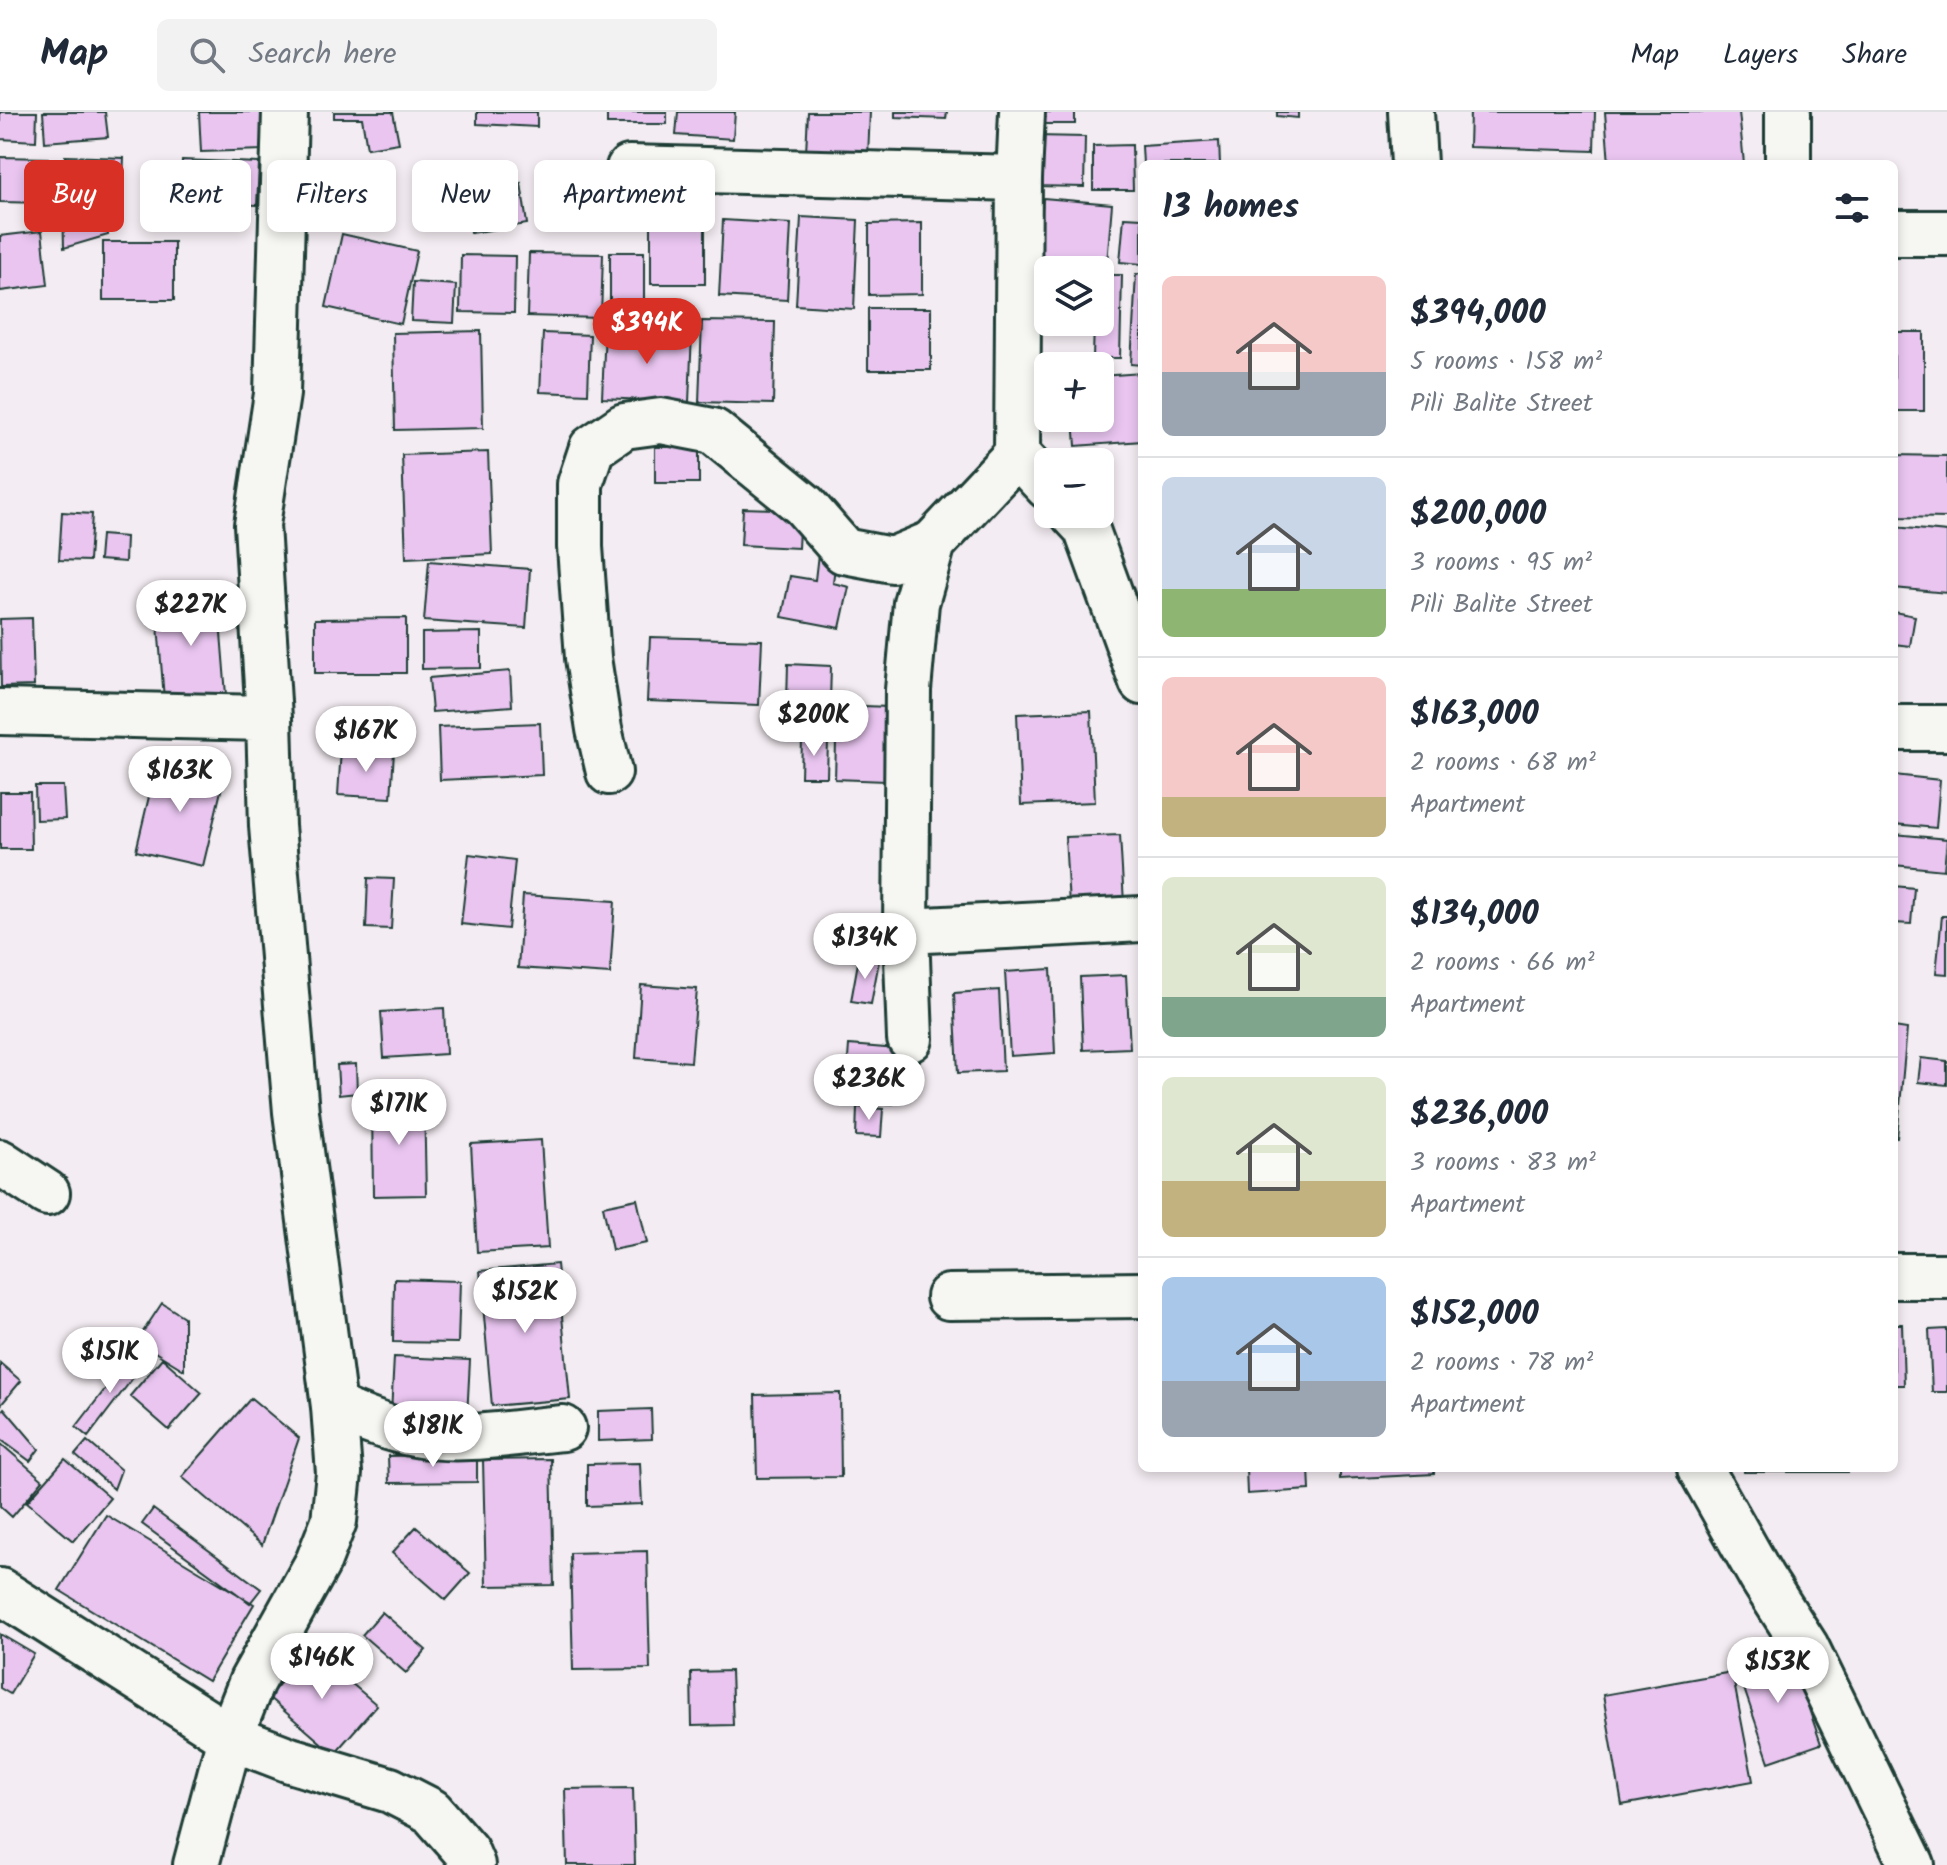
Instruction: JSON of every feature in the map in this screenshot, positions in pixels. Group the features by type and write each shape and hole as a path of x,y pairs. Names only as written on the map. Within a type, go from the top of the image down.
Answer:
{"street":[{"path":"196,1865 230,1737 252,1681 318,1562 334,1521 339,1473 334,1407 296,1112 272,826 257,525 277,394 285,112"},
{"path":"609,772 588,658 580,547 580,484 592,448 624,426 661,421 713,431 804,505 844,551 892,560 933,543 1017,454 1022,112"},
{"path":"1411,112 1414,160"},
{"path":"1788,112 1788,160"},
{"path":"715,170 1019,178"},
{"path":"1898,233 1947,233"},
{"path":"1017,454 1034,472"},
{"path":"1086,528 1138,671"},
{"path":"910,1039 906,931 908,690 916,603 933,543"},
{"path":"0,712 269,718"},
{"path":"1898,728 1947,728"},
{"path":"906,931 1138,919"},
{"path":"0,1162 47,1193"},
{"path":"1898,1276 1947,1276"},
{"path":"949,1297 1138,1295"},
{"path":"334,1407 379,1426 418,1435 465,1437 563,1428"},
{"path":"1702,1472 1762,1578 1806,1647 1912,1865"},
{"path":"0,1591 230,1737 290,1760 390,1790 431,1811 466,1851 472,1865"}],"building":[{"path":"0,112 37,112 36,141 0,139"},
{"path":"43,112 105,112 108,137 45,142"},
{"path":"199,112 264,112 264,150 201,152"},
{"path":"334,112 393,112 399,143 367,148 362,118 334,118"},
{"path":"477,112 537,112 537,127 477,124"},
{"path":"607,112 667,112 667,124 607,124"},
{"path":"678,112 735,112 733,139 676,135"},
{"path":"808,112 870,112 868,156 806,153"},
{"path":"895,112 947,112 946,119 895,117"},
{"path":"1034,112 1075,112 1075,124 1034,124"},
{"path":"1277,112 1298,112 1298,118 1277,116"},
{"path":"1470,112 1595,112 1594,151 1469,147"},
{"path":"1605,112 1739,112 1744,160 1609,160"},
{"path":"1035,136 1085,137 1084,187 1034,186"},
{"path":"1219,141 1220,160 1143,160 1142,146"},
{"path":"1132,145 1133,190 1093,190 1093,146"},
{"path":"65,156 124,158 124,160 65,160"},
{"path":"0,157 48,158 24,160 24,203 0,202"},
{"path":"251,163 259,163 257,205 251,205"},
{"path":"518,183 521,183 527,224 518,225"},
{"path":"1043,198 1112,204 1108,256 1038,256"},
{"path":"801,217 858,220 854,309 796,305"},
{"path":"1124,217 1138,218 1138,264 1120,262"},
{"path":"723,220 791,224 787,300 719,296"},
{"path":"922,223 922,294 869,295 869,224"},
{"path":"42,232 48,285 0,291 0,236"},
{"path":"64,232 108,232 108,235 64,248"},
{"path":"651,232 705,232 705,284 651,284"},
{"path":"342,234 417,251 401,324 326,307"},
{"path":"103,242 174,242 174,300 103,300"},
{"path":"610,252 644,252 644,316 610,316"},
{"path":"529,253 603,254 601,318 527,316"},
{"path":"461,255 515,256 514,313 460,312"},
{"path":"1136,274 1138,274 1138,365 1131,364"},
{"path":"1114,275 1122,275 1120,358 1114,358 1114,352 1093,352 1094,336 1114,336"},
{"path":"413,282 456,285 454,323 411,321"},
{"path":"868,308 931,308 931,370 868,370"},
{"path":"702,321 775,322 773,404 699,402"},
{"path":"605,329 692,333 689,402 602,398"},
{"path":"481,331 483,428 395,430 393,333"},
{"path":"1898,332 1924,332 1924,411 1898,411"},
{"path":"543,333 590,335 588,394 540,392"},
{"path":"1138,373 1138,441 1076,446 1075,432 1114,432 1114,375"},
{"path":"655,447 699,447 699,483 655,483"},
{"path":"488,452 492,554 406,558 402,455"},
{"path":"1898,455 1947,456 1947,518 1898,517"},
{"path":"743,508 800,510 798,548 741,545"},
{"path":"62,512 92,514 89,561 59,560"},
{"path":"1898,527 1947,532 1947,593 1898,588"},
{"path":"101,535 126,537 125,562 99,560"},
{"path":"818,554 836,557 833,583 849,587 840,628 782,617 790,576 815,580"},
{"path":"429,561 530,569 526,628 424,621"},
{"path":"218,596 226,695 164,699 156,600"},
{"path":"1898,613 1915,616 1910,646 1898,644"},
{"path":"32,618 34,686 1,687 0,619"},
{"path":"406,618 406,673 315,673 315,619"},
{"path":"481,632 481,668 422,669 422,633"},
{"path":"650,637 762,640 759,705 647,701"},
{"path":"788,664 831,666 830,703 787,701"},
{"path":"510,671 512,706 432,712 429,678"},
{"path":"837,705 889,707 886,781 835,779"},
{"path":"1091,711 1095,802 1021,805 1017,714"},
{"path":"540,723 542,775 440,780 438,727"},
{"path":"802,739 828,740 827,777 801,777"},
{"path":"341,749 394,752 391,798 338,795"},
{"path":"157,763 224,778 203,866 136,851"},
{"path":"1898,775 1940,780 1936,828 1898,824"},
{"path":"35,786 63,786 65,819 36,820"},
{"path":"0,792 30,792 31,849 0,849"},
{"path":"1898,834 1947,839 1944,870 1898,865"},
{"path":"1120,835 1124,903 1069,905 1065,837"},
{"path":"469,854 515,860 508,929 461,924"},
{"path":"368,878 394,879 391,929 366,928"},
{"path":"1898,886 1914,888 1911,924 1898,923"},
{"path":"523,895 615,901 610,974 518,968"},
{"path":"1942,916 1947,916 1947,974 1936,973"},
{"path":"859,957 879,961 871,1004 851,1001"},
{"path":"1051,969 1055,1053 1010,1056 1005,972"},
{"path":"1126,975 1130,1048 1083,1050 1080,977"},
{"path":"641,985 697,989 691,1062 636,1058"},
{"path":"999,990 1003,1071 958,1073 954,993"},
{"path":"444,1008 446,1054 384,1058 381,1012"},
{"path":"1898,1028 1907,1029 1898,1127"},
{"path":"849,1045 897,1049 893,1104 845,1100"},
{"path":"1921,1058 1947,1061 1947,1085 1918,1082"},
{"path":"356,1064 357,1093 339,1095 337,1065"},
{"path":"424,1097 426,1195 373,1196 372,1098"},
{"path":"857,1107 883,1109 881,1137 856,1136"},
{"path":"541,1140 548,1248 477,1252 471,1144"},
{"path":"637,1199 647,1243 612,1250 603,1206"},
{"path":"557,1264 570,1399 492,1406 480,1271"},
{"path":"394,1279 460,1281 458,1343 393,1342"},
{"path":"162,1303 184,1317 184,1370 137,1341"},
{"path":"1898,1324 1902,1324 1904,1385 1898,1385"},
{"path":"1947,1329 1947,1392 1932,1392 1929,1330"},
{"path":"133,1353 145,1362 88,1437 76,1427"},
{"path":"394,1357 470,1360 467,1417 391,1414"},
{"path":"162,1358 202,1393 169,1430 130,1396"},
{"path":"0,1363 21,1381 0,1406"},
{"path":"840,1393 841,1477 757,1478 755,1395"},
{"path":"251,1398 299,1438 262,1545 182,1477"},
{"path":"4,1408 39,1449 30,1461 0,1439 0,1413"},
{"path":"651,1409 652,1439 598,1441 598,1411"},
{"path":"87,1441 121,1470 114,1489 75,1455"},
{"path":"0,1443 43,1480 12,1517 0,1506"},
{"path":"477,1454 477,1482 389,1483 388,1456"},
{"path":"65,1459 110,1498 73,1541 27,1502"},
{"path":"551,1459 554,1585 486,1586 483,1460"},
{"path":"640,1463 642,1504 587,1506 587,1464"},
{"path":"1246,1472 1309,1472 1310,1490 1247,1494"},
{"path":"1340,1472 1434,1472 1434,1474 1340,1479"},
{"path":"153,1509 261,1589 250,1603 142,1524"},
{"path":"106,1515 254,1604 208,1681 59,1590"},
{"path":"416,1527 470,1573 446,1600 392,1553"},
{"path":"647,1551 650,1669 573,1670 570,1553"},
{"path":"382,1612 426,1650 406,1673 362,1635"},
{"path":"0,1634 34,1654 10,1694 0,1688"},
{"path":"310,1648 377,1705 334,1754 268,1697"},
{"path":"1788,1648 1821,1744 1769,1762 1736,1665"},
{"path":"731,1671 733,1725 692,1726 691,1672"},
{"path":"1732,1672 1753,1781 1622,1805 1603,1695"},
{"path":"633,1788 635,1865 567,1865 565,1789"}]}
